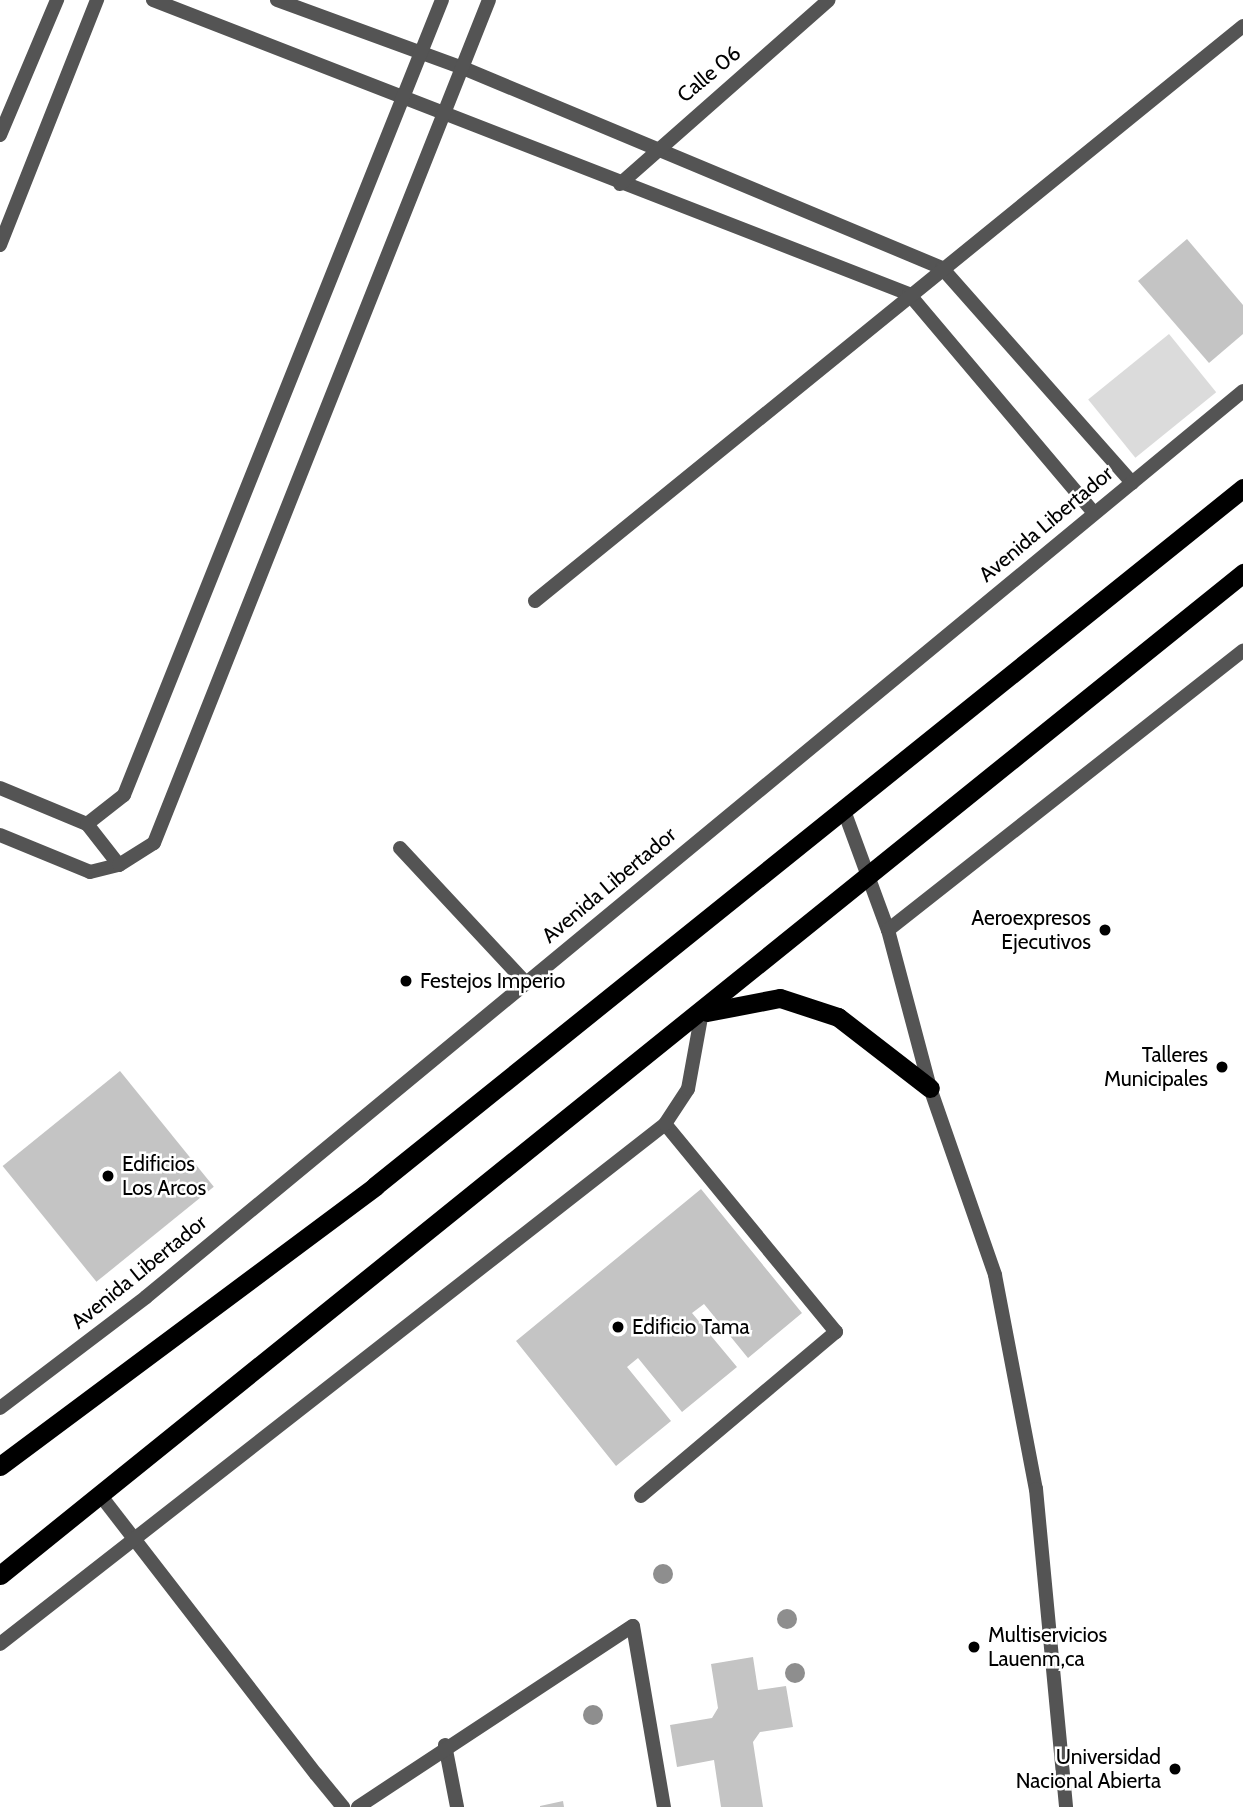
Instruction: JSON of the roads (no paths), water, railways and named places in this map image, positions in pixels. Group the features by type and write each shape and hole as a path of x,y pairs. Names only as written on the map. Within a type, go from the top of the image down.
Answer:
{"highway":[{"path":"0,1465 375,1186 1243,488"},
{"path":"0,1575 869,879 1243,573"},
{"path":"702,1012 780,998 838,1017 930,1088"}],"street":[{"path":"0,135 57,0"},
{"path":"0,245 97,0"},
{"path":"153,0 192,7 402,100 909,294 1094,513"},
{"path":"276,0 463,68 652,150 942,268 1132,483"},
{"path":"87,824 124,795 442,0"},
{"path":"0,835 90,872 119,865 154,843 489,0"},
{"name":"Calle 06","path":"621,184 652,150 829,0"},
{"path":"535,601 909,294 1243,26"},
{"name":"Avenida Libertador","path":"0,1408 146,1297 1243,391"},
{"path":"888,930 1243,651"},
{"path":"0,788 87,824 119,865"},
{"path":"843,808 888,930 930,1088 995,1275 1036,1489 1066,1807"},
{"path":"400,848 526,984"},
{"path":"0,1644 132,1535 665,1124 688,1089 702,1012"},
{"path":"641,1496 836,1332 665,1124"},
{"path":"101,1496 343,1807"},
{"path":"358,1807 445,1745 633,1626 664,1807"},
{"path":"445,1745 457,1807"}],"place":[{"name":"Aeroexpresos Ejecutivos","path":"1105,930"},
{"name":"Festejos Imperio","path":"406,981"},
{"name":"Talleres Municipales","path":"1222,1067"},
{"name":"Edificios Los Arcos","path":"108,1176"},
{"name":"Edificio Tama","path":"618,1327"},
{"name":"Multiservicios Lauenm,ca","path":"974,1647"},
{"name":"Universidad Nacional Abierta","path":"1175,1769"}]}
